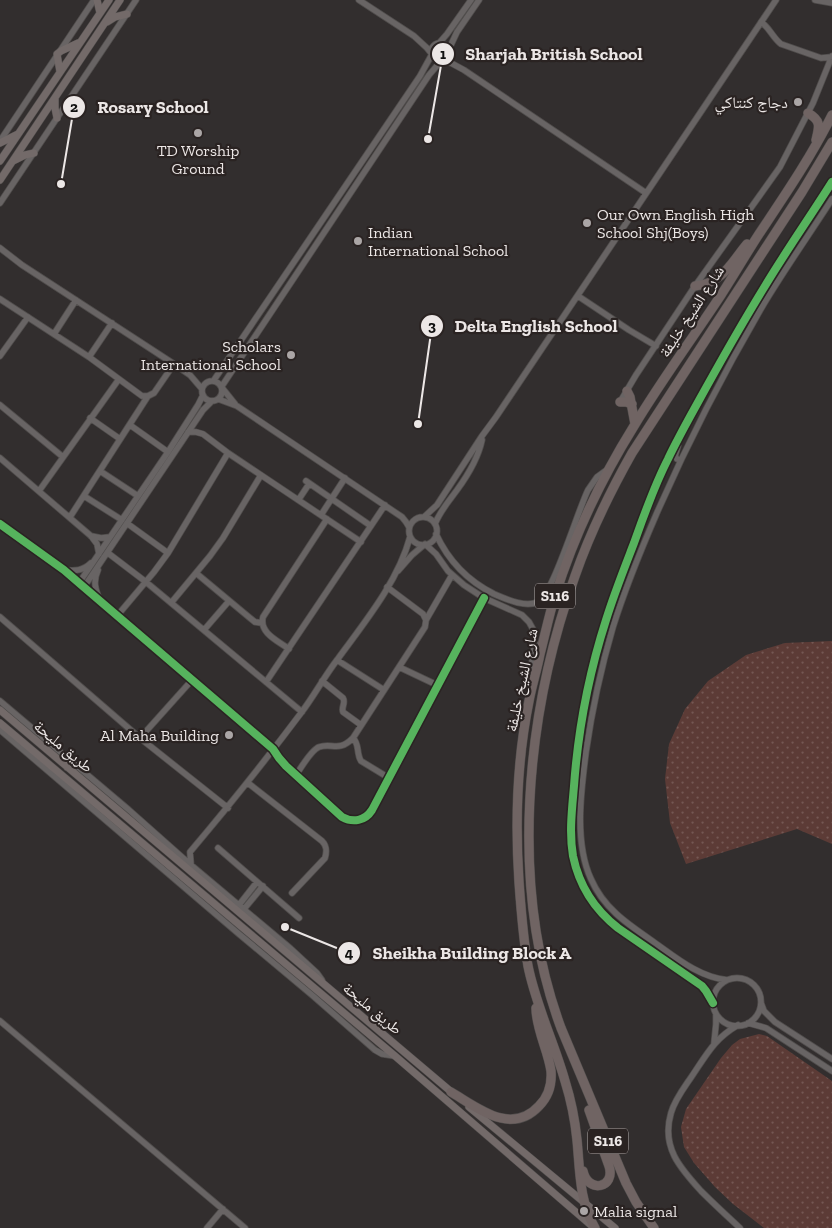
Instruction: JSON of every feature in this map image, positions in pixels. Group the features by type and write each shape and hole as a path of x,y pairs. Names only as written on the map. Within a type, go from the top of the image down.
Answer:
{"highway":[{"path":"808,113 815,117 818,122 813,151"},
{"name":"شارع الشيخ خليفة","path":"594,1228 584,1202 579,1174 578,1142 566,1083 537,1000 526,954 520,903 517,849 520,770 528,703 554,599 588,510 635,424 799,176 832,115"},
{"name":"شارع الشيخ خليفة","path":"654,1228 626,1183 553,1005 543,966 534,911 530,849 530,797 533,757 544,689 557,633 575,576 608,498 632,453 832,142"},
{"path":"820,162 832,151"},
{"path":"695,286 709,283 720,277 747,243 757,237"},
{"path":"627,391 632,404 635,424"},
{"path":"620,402 632,404"},
{"path":"451,1092 492,1116 508,1120 523,1117 537,1109 549,1089 551,1074 536,1015 537,1000"},
{"path":"570,1049 570,1059 611,1170 609,1178 603,1184 590,1184 584,1177 578,1142"}],"main road":[{"path":"96,0 100,13"},
{"path":"0,161 109,0"},
{"path":"0,180 120,0"},
{"path":"105,23 127,14"},
{"path":"60,72 57,54 81,42"},
{"path":"56,97 57,118"},
{"path":"0,142 19,134"},
{"path":"13,161 34,153"},
{"name":"طريق مليحة","path":"0,710 451,1092 615,1228"},
{"name":"طريق مليحة","path":"0,723 395,1056 594,1228"},
{"path":"64,755 68,768"},
{"path":"118,810 129,810"},
{"path":"184,879 185,888"}],"street":[{"path":"0,142 57,54 96,0"},
{"path":"0,203 136,0"},
{"path":"359,0 414,36 427,42 445,44 454,60 464,70"},
{"path":"101,602 95,581 103,563 110,537 125,522 138,496 195,410 205,383 212,380 420,76 431,55 432,47 447,34 471,0"},
{"path":"82,585 206,406 223,393 222,387 429,75 448,57 457,32 479,0"},
{"path":"409,527 412,521 437,505 776,0"},
{"path":"815,0 832,3"},
{"path":"761,22 784,45 821,58 832,56"},
{"path":"414,36 427,48 435,60 450,63 464,70 646,193"},
{"path":"620,402 695,286 774,177 808,113 832,56"},
{"path":"714,1044 716,1014 713,1002 702,986 607,920 590,897 580,878 572,842 572,805 576,761 587,695 608,612 661,472 714,373 765,286 832,182"},
{"path":"727,980 717,979 701,973 636,930 612,912 591,880 583,855 581,841 583,784 590,729 609,641 633,570 680,460 763,306 832,199"},
{"path":"0,248 190,375 208,400 236,406 385,505 402,517 409,527 410,537 406,550 393,577 368,618 302,712 248,783 190,852 178,853"},
{"path":"763,306 769,289 768,286 765,286"},
{"path":"578,296 656,346"},
{"path":"0,299 89,357 142,396 154,393 174,364"},
{"path":"54,334 76,300"},
{"path":"0,356 28,316"},
{"path":"89,357 112,323"},
{"path":"190,375 220,383 236,406"},
{"path":"39,491 119,378"},
{"path":"70,517 148,396"},
{"path":"0,405 63,457"},
{"path":"90,418 120,440"},
{"path":"197,419 203,434"},
{"path":"130,425 168,452"},
{"path":"680,460 675,454 682,438 684,427"},
{"path":"188,432 203,434 228,453 361,542"},
{"path":"482,436 478,454 471,468 435,524 436,534 448,556 460,569 489,591 506,599 526,604 536,603 544,597 588,490 597,477 610,468"},
{"path":"117,616 168,553 228,453"},
{"path":"0,458 91,536 104,555 146,582 302,712"},
{"path":"100,471 138,496"},
{"path":"171,602 210,556 229,529 261,475"},
{"path":"289,649 266,632 262,623 264,614 324,517 345,478"},
{"path":"298,499 308,483 371,526"},
{"path":"84,496 125,522 168,553"},
{"path":"266,682 385,505"},
{"path":"402,517 421,517 430,519 435,524"},
{"path":"0,524 82,585 274,749 283,762 296,775 342,816 354,821 363,819 370,814 484,598"},
{"path":"393,577 412,555 424,544 433,540 436,534"},
{"path":"91,536 110,537"},
{"path":"410,537 418,544 424,544 436,554 452,575 471,590 522,615 532,627 535,641 528,703"},
{"path":"64,570 72,571 84,568 104,555"},
{"path":"196,573 252,620 262,623"},
{"path":"296,775 316,748 322,746 342,746 353,738 425,626 426,620 452,575"},
{"path":"387,587 420,612 426,620"},
{"path":"204,630 229,601"},
{"path":"0,617 140,738 228,808"},
{"path":"337,660 384,690"},
{"path":"399,667 438,685"},
{"path":"140,738 192,680"},
{"path":"322,681 342,696 344,702 343,712 361,726"},
{"path":"0,701 290,948 316,973 326,986"},
{"path":"0,730 375,1050 382,1054 395,1056"},
{"path":"353,738 357,744 358,757 361,761 389,778"},
{"path":"248,783 322,841 326,847 325,858 292,893"},
{"path":"218,848 299,918"},
{"path":"190,852 191,865"},
{"path":"241,907 260,884"},
{"path":"713,1002 716,989 727,980 734,978 747,980 753,984 760,996 757,1014 748,1022 721,1037 714,1044 675,1102 669,1121 669,1141 681,1168 705,1195 740,1228"},
{"path":"760,1002 775,1022 832,1059"},
{"path":"716,1014 729,1024 738,1026"},
{"path":"0,1021 245,1228"},
{"path":"748,1022 766,1028 832,1071"},
{"path":"207,1228 223,1209"}],"shaded area":[{"path":"832,641 832,844 797,829 686,864 670,823 665,779 669,744 685,709 708,681 746,655 785,643"},
{"path":"759,1034 767,1036 832,1081 832,1228 764,1228 715,1187 694,1163 684,1147 681,1127 686,1109 732,1045 740,1039"}],"cycle path":[{"path":"713,1003 702,986 610,921 595,905 584,887 573,856 571,839 578,744 589,681 609,610 658,480 682,431 739,330 773,273 832,182"},
{"path":"0,524 64,570 273,749 286,766 342,817 350,820 362,819 372,810 484,598"}],"place":[{"name":"دجاج كنتاكي","path":"798,102"},
{"name":"TD Worship Ground","path":"198,133"},
{"name":"Sharjah British School","path":"428,139"},
{"name":"Rosary School","path":"61,184"},
{"name":"Our Own English High School Shj(Boys)","path":"587,223"},
{"name":"Indian International School","path":"358,241"},
{"name":"Scholars International School","path":"291,355"},
{"name":"Delta English School","path":"418,424"},
{"name":"Al Maha Building","path":"229,735"},
{"name":"Sheikha Building Block A","path":"285,927"},
{"name":"Malia signal","path":"584,1211"}]}
